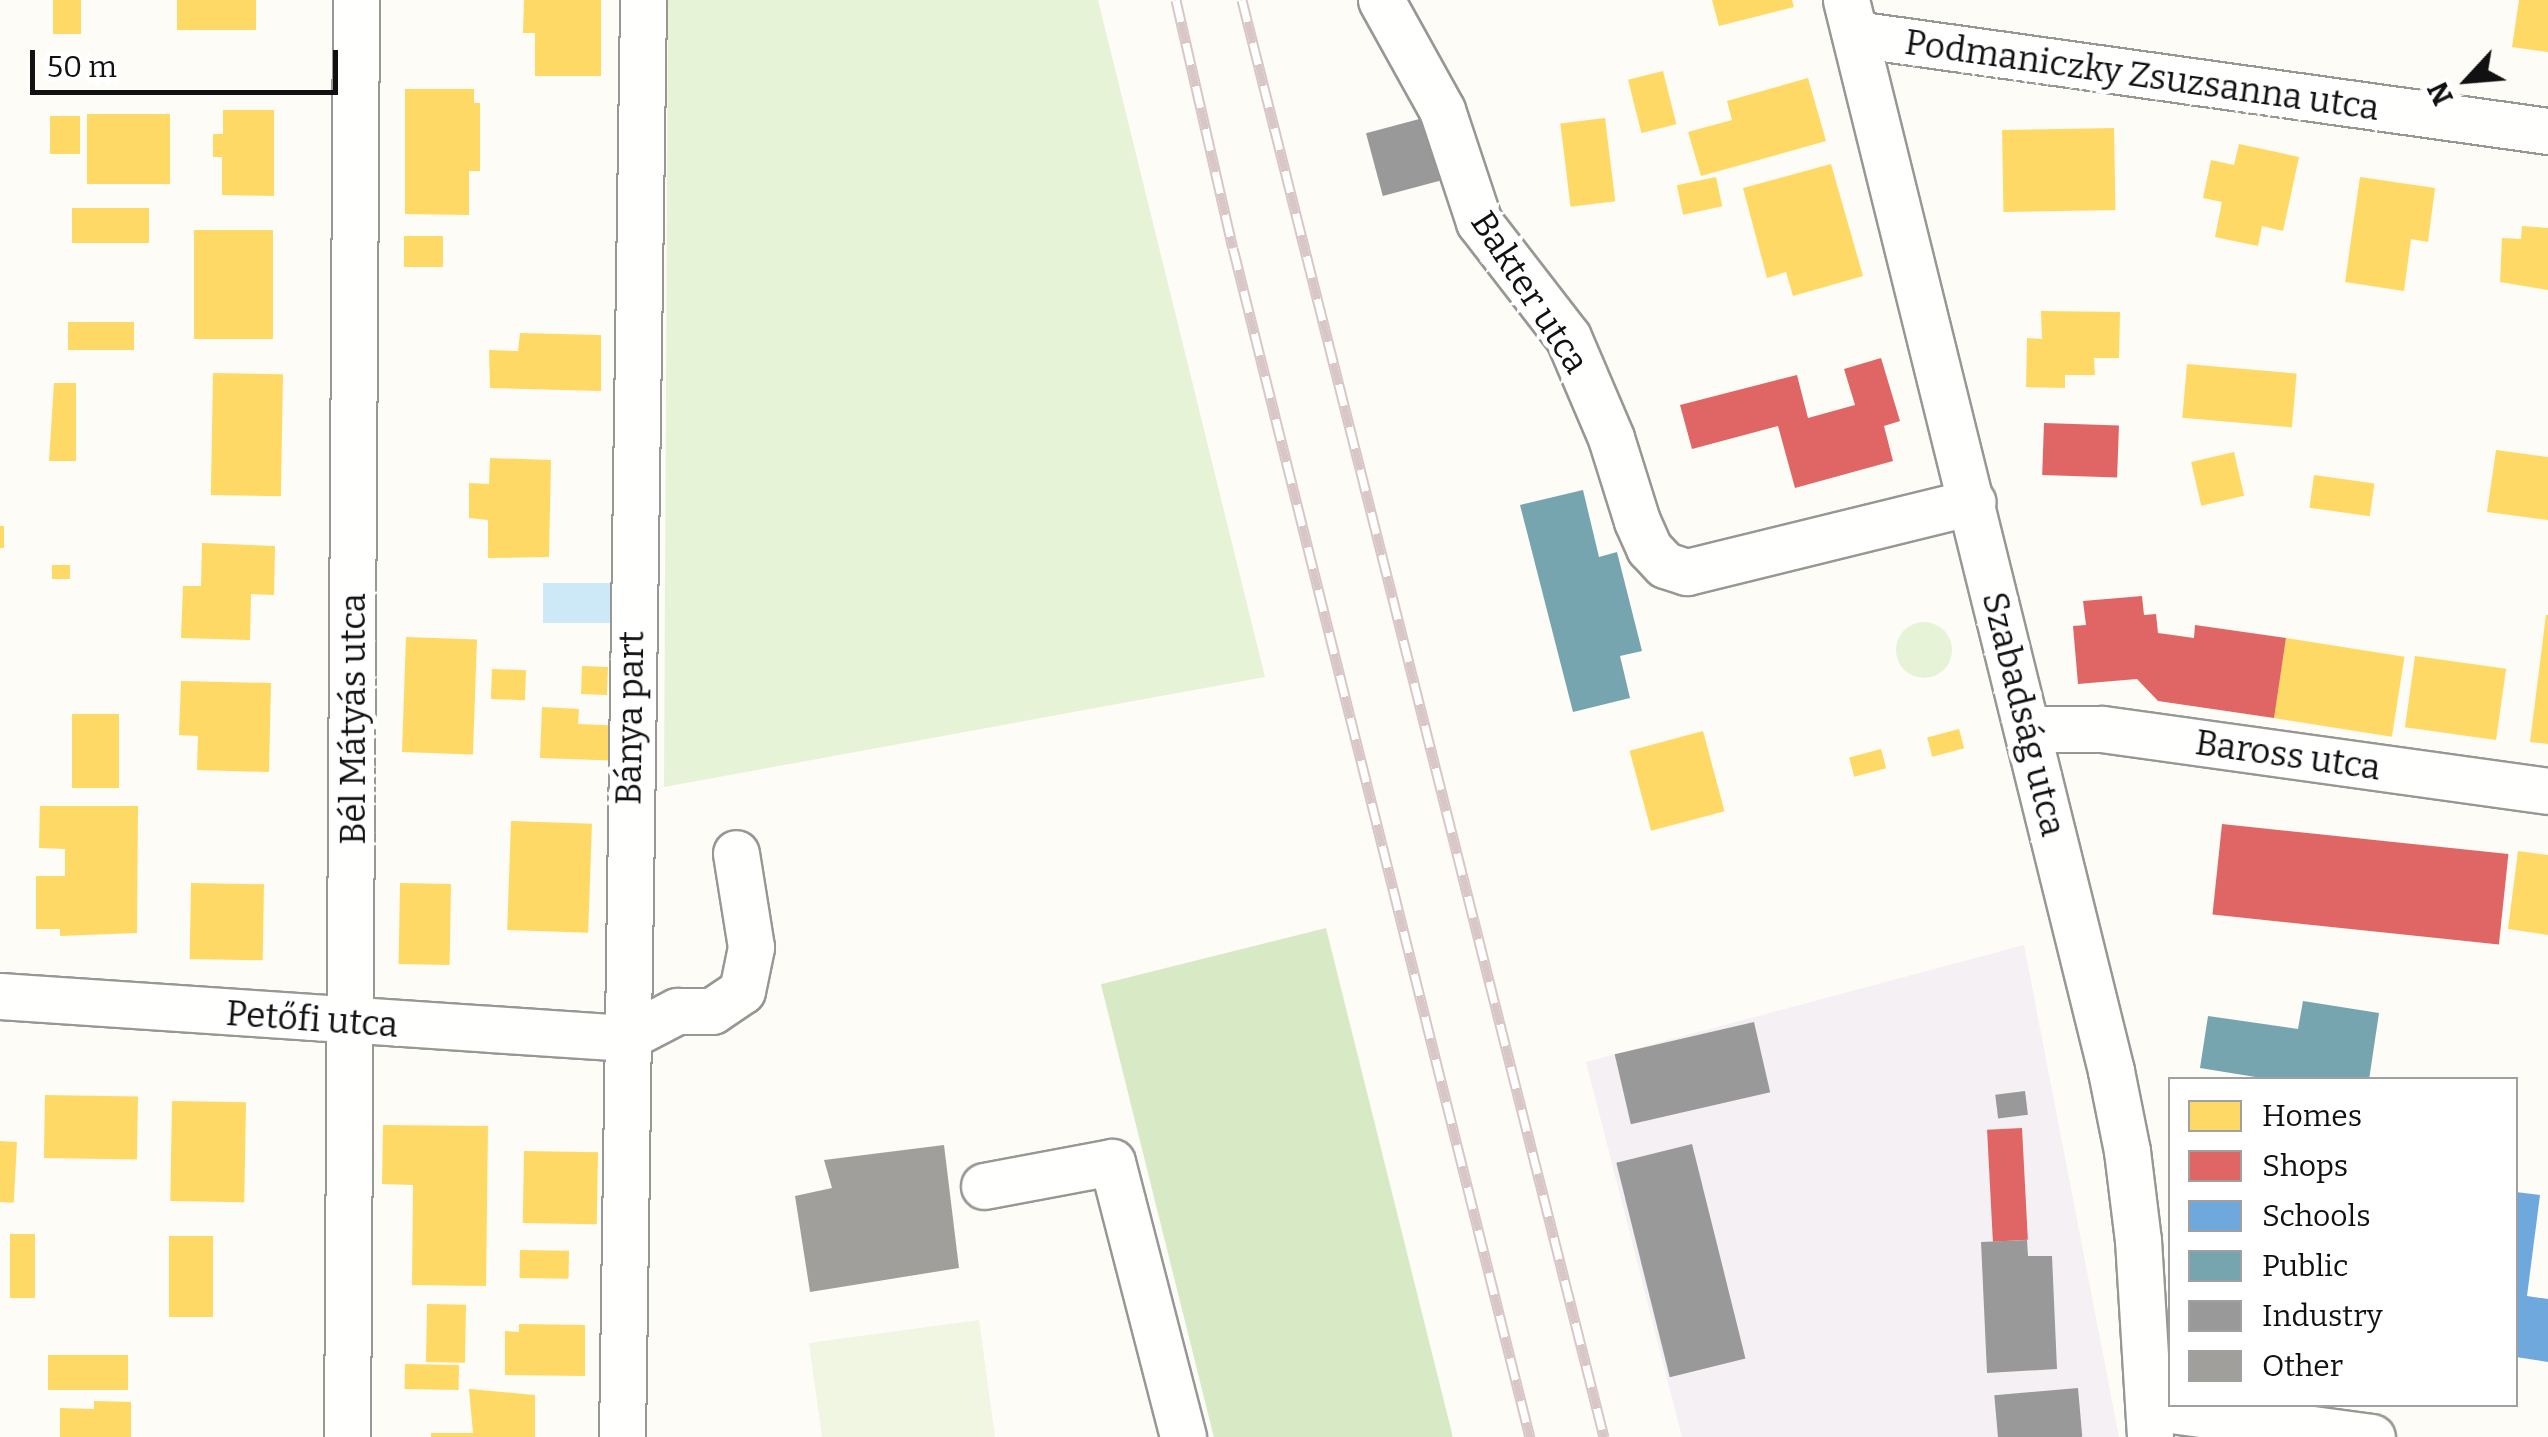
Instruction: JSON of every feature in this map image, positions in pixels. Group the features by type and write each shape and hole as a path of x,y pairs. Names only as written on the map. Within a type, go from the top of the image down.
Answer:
{"street":[{"name":"Bél Mátyás utca","path":"347,1437 356,0"},
{"name":"Bánya part","path":"622,1437 624,1038 643,0"},
{"name":"Bakter utca","path":"1382,0 1442,110 1479,222 1568,337 1611,438 1649,548 1666,565 1687,572 1973,502"},
{"name":"Podmaniczky Zsuzsanna utca","path":"1850,17 2548,131"},
{"name":"Szabadság utca","path":"1850,17 1973,502 2128,1151 2149,1422"},
{"name":"Baross utca","path":"2028,728 2102,729 2548,791"},
{"path":"624,1038 676,1010 712,1011 742,990 751,948 736,854"},
{"name":"Petőfi utca","path":"0,996 624,1038"},
{"path":"984,1186 1112,1162 1183,1437"},
{"path":"2149,1422 2372,1437"}],"shaded area":[{"path":"2024,945 2119,1437 1682,1437 1586,1062"}],"green space":[{"path":"668,0 1098,0 1265,677 664,787"},
{"path":"1924,622 1944,630 1952,650 1944,670 1924,678 1904,670 1896,650 1904,630"},
{"path":"1326,928 1453,1436 1214,1437 1101,984"},
{"path":"979,1320 995,1437 822,1437 809,1343"}],"water":[{"path":"543,583 614,583 614,623 543,623"}],"building: Homes":[{"path":"53,0 81,0 81,34 53,34"},
{"path":"177,0 256,0 256,30 177,30"},
{"path":"524,0 601,0 601,76 535,76 535,33 523,33"},
{"path":"1712,0 1792,0 1794,7 1719,26"},
{"path":"2519,0 2548,0 2548,52 2512,47"},
{"path":"1663,71 1676,124 1641,133 1628,80"},
{"path":"1808,78 1826,141 1701,176 1688,132 1732,120 1727,101"},
{"path":"405,89 474,89 474,103 480,103 480,171 469,171 469,215 405,214"},
{"path":"223,110 274,110 274,196 222,195 222,157 213,157 213,134 223,134"},
{"path":"87,114 170,114 170,184 87,184"},
{"path":"50,116 80,116 80,154 50,154"},
{"path":"1605,118 1615,201 1571,207 1560,123"},
{"path":"2114,128 2115,210 2003,212 2002,130"},
{"path":"2239,144 2299,157 2283,231 2262,226 2258,246 2215,237 2222,202 2203,198 2211,160 2234,165"},
{"path":"1831,164 1863,276 1793,296 1786,272 1767,278 1743,188"},
{"path":"1716,177 1722,206 1683,215 1677,185"},
{"path":"2360,177 2435,188 2428,242 2411,239 2404,291 2345,282"},
{"path":"72,208 149,208 149,243 72,243"},
{"path":"2522,226 2548,228 2548,290 2500,282 2502,238 2521,239"},
{"path":"194,230 273,230 273,339 194,339"},
{"path":"404,236 443,236 443,267 404,267"},
{"path":"2041,311 2120,312 2119,358 2094,358 2095,375 2065,375 2065,388 2026,387 2027,338 2042,339"},
{"path":"68,322 134,322 134,350 68,350"},
{"path":"520,333 601,335 601,391 490,388 489,350 518,351"},
{"path":"2187,364 2297,374 2292,427 2182,418"},
{"path":"213,373 283,374 281,496 211,495"},
{"path":"54,383 76,383 76,461 49,461"},
{"path":"2496,450 2548,457 2548,520 2487,512"},
{"path":"2234,452 2244,496 2201,506 2191,462"},
{"path":"490,458 551,460 549,557 488,558 488,520 469,518 469,483 489,484"},
{"path":"2314,475 2374,483 2370,516 2309,508"},
{"path":"0,526 4,526 4,548 0,548"},
{"path":"202,543 275,546 274,595 251,594 250,640 181,638 183,586 201,586"},
{"path":"52,565 70,565 70,579 52,579"},
{"path":"2548,615 2548,744 2530,742"},
{"path":"406,637 477,639 473,754 402,752"},
{"path":"2286,638 2405,657 2392,737 2273,718"},
{"path":"2415,656 2506,669 2496,740 2405,727"},
{"path":"582,666 608,667 607,695 581,694"},
{"path":"492,669 526,670 525,700 491,699"},
{"path":"181,681 271,683 269,772 197,770 198,736 179,735"},
{"path":"542,707 579,709 578,724 626,726 625,761 540,758"},
{"path":"72,714 119,714 119,788 72,788"},
{"path":"1959,729 1964,748 1932,757 1927,738"},
{"path":"1703,731 1724,811 1651,831 1630,751"},
{"path":"1881,749 1886,768 1854,777 1849,758"},
{"path":"40,806 138,806 137,933 60,936 60,929 36,929 36,876 65,876 65,849 39,848"},
{"path":"511,821 592,824 588,933 507,930"},
{"path":"2518,851 2548,855 2548,935 2508,929"},
{"path":"191,883 264,884 263,960 190,959"},
{"path":"400,883 451,884 450,965 399,964"},
{"path":"45,1095 138,1097 137,1160 44,1158"},
{"path":"172,1101 246,1102 244,1202 170,1201"},
{"path":"383,1125 488,1126 486,1286 412,1285 413,1185 382,1184"},
{"path":"0,1141 17,1142 14,1203 0,1202"},
{"path":"524,1151 598,1152 597,1224 523,1223"},
{"path":"10,1234 35,1234 35,1298 10,1298"},
{"path":"169,1236 213,1236 213,1317 169,1317"},
{"path":"520,1250 569,1251 569,1279 520,1278"},
{"path":"427,1304 466,1305 465,1363 426,1362"},
{"path":"519,1324 585,1325 585,1376 505,1375 505,1331 519,1332"},
{"path":"48,1355 128,1355 128,1390 48,1390"},
{"path":"405,1364 459,1365 459,1390 405,1389"},
{"path":"469,1389 535,1395 535,1437 431,1437 431,1433 473,1433"},
{"path":"94,1401 131,1402 131,1437 60,1437 60,1408 94,1409"}],"building: Shops":[{"path":"1881,358 1900,421 1884,426 1893,461 1795,488 1778,426 1692,449 1680,405 1797,375 1808,418 1855,405 1844,369"},
{"path":"2044,423 2119,426 2117,478 2042,475"},
{"path":"2142,596 2144,615 2156,614 2158,633 2194,638 2195,625 2286,638 2274,718 2158,701 2137,679 2078,684 2073,626 2086,625 2083,601"},
{"path":"2222,824 2508,854 2499,945 2212,915"},
{"path":"2022,1128 2028,1240 1993,1242 1987,1130"}],"building: Schools":[{"path":"2518,1192 2540,1195 2527,1296 2548,1299 2548,1362 2518,1357"}],"building: Public":[{"path":"1583,490 1599,557 1617,552 1642,651 1620,656 1630,698 1573,712 1520,505"},
{"path":"2303,1001 2379,1013 2369,1077 2256,1077 2200,1068 2208,1016 2298,1029"}],"building: Industry":[{"path":"1423,118 1440,181 1383,196 1366,133"},
{"path":"1754,1022 1770,1092 1631,1124 1615,1054"},
{"path":"2025,1091 2028,1115 1998,1118 1995,1095"},
{"path":"1692,1144 1745,1358 1670,1377 1616,1163"},
{"path":"2027,1240 2028,1256 2052,1256 2057,1369 1987,1373 1981,1242"},
{"path":"2078,1388 2082,1437 1998,1437 1994,1395"}],"building: Other":[{"path":"944,1145 959,1268 810,1292 795,1196 832,1188 824,1160"}],"railway":[{"path":"1176,0 1233,248 1530,1437"},
{"path":"1242,0 1604,1437"}]}
